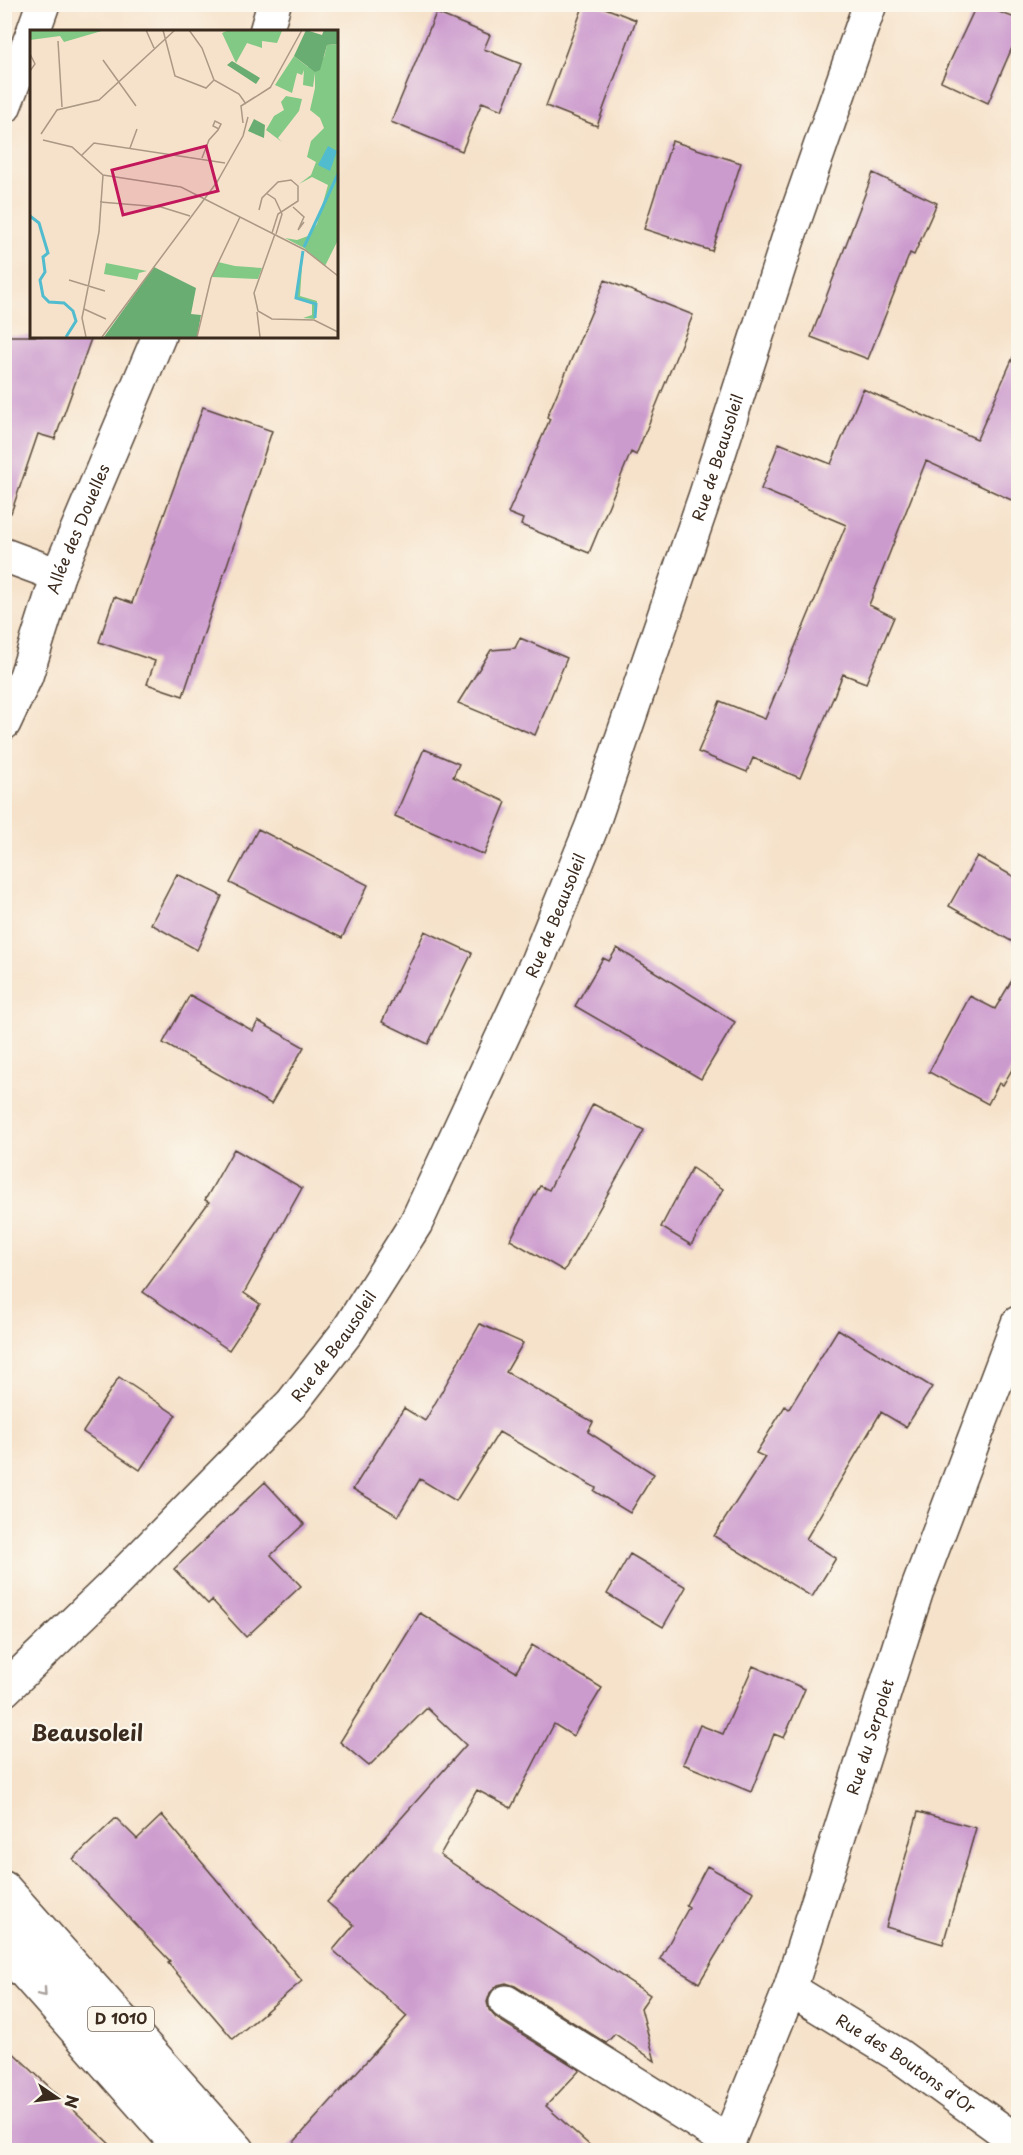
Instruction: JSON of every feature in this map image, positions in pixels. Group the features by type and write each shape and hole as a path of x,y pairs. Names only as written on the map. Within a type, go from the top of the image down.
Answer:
{"street":[{"path":"33,30 43,4"},
{"path":"267,30 274,4"},
{"name":"Rue de Beausoleil","path":"4,1690 111,1587 292,1403 352,1323 416,1223 537,962 592,826 705,497 790,233 870,4"},
{"path":"4,107 30,38"},
{"name":"Allée des Douelles","path":"4,723 26,676 58,575 158,338"},
{"path":"4,555 58,575"},
{"name":"Rue du Serpolet","path":"727,2146 790,1989 916,1593 1018,1323"},
{"name":"D 1010","path":"4,1888 238,2151"},
{"path":"4,1917 198,2137 226,2151"},
{"name":"D 1010","path":"4,1949 182,2151"},
{"name":"Rue des Boutons d'Or","path":"790,1989 898,2055 1018,2142"},
{"path":"506,2002 727,2146"}],"building":[{"path":"584,4 595,4 636,20 597,126 546,106"},
{"path":"977,4 1018,19 1018,34 988,103 941,81"},
{"path":"436,13 490,35 484,49 521,64 502,110 482,102 462,151 391,122"},
{"path":"672,141 741,163 712,251 644,229"},
{"path":"873,173 937,203 914,255 910,253 868,359 811,337"},
{"path":"605,280 693,315 636,455 631,452 589,553 521,525 523,519 508,513 550,419 547,417"},
{"path":"4,336 91,338 55,439 38,434 11,513 4,512"},
{"path":"1018,346 1018,503 926,461 869,605 894,617 866,683 843,674 800,778 753,758 747,772 698,752 720,701 765,719 846,525 761,489 779,443 831,464 863,389 977,439"},
{"path":"203,407 272,431 183,696 147,684 155,661 99,642 114,597 132,603"},
{"path":"520,638 567,658 535,735 458,703 491,650 515,648"},
{"path":"424,749 459,764 453,777 506,802 484,855 395,816"},
{"path":"258,829 368,885 342,938 230,883"},
{"path":"977,856 1018,879 1018,945 949,906"},
{"path":"177,874 222,896 197,950 151,924"},
{"path":"425,931 472,953 428,1044 382,1022"},
{"path":"617,948 735,1022 701,1079 575,1006 603,958 609,961"},
{"path":"1018,970 1018,1059 1003,1085 999,1083 988,1104 929,1072 970,996 995,1009"},
{"path":"190,995 253,1031 258,1021 304,1047 271,1104 163,1043"},
{"path":"593,1104 644,1130 564,1271 510,1240 540,1186 549,1190"},
{"path":"234,1149 302,1188 244,1293 260,1304 229,1350 143,1292 209,1202 205,1200"},
{"path":"692,1168 723,1189 691,1245 661,1227"},
{"path":"480,1324 523,1343 506,1372 593,1422 588,1432 654,1474 630,1513 594,1491 596,1488 499,1432 456,1501 420,1479 398,1516 353,1489 404,1408 425,1421"},
{"path":"838,1329 932,1387 906,1427 881,1412 806,1539 836,1558 812,1597 714,1536 765,1457 756,1453 785,1406 789,1409"},
{"path":"119,1377 176,1415 140,1470 83,1432"},
{"path":"265,1482 304,1524 271,1555 301,1586 246,1637 212,1600 208,1604 174,1569"},
{"path":"630,1554 686,1587 663,1627 607,1594"},
{"path":"420,1613 516,1672 532,1645 602,1688 573,1736 554,1724 511,1808 477,1790 440,1855 650,1995 641,2008 655,2061 615,2034 606,2043 515,1986 506,1983 498,1985 490,1993 487,2002 489,2010 496,2018 580,2070 546,2106 596,2151 286,2151 407,2016 333,1950 354,1925 327,1902 466,1745 427,1708 369,1766 340,1742"},
{"path":"753,1666 805,1689 784,1738 774,1734 751,1792 683,1764 700,1725 723,1734"},
{"path":"918,1812 976,1828 943,1944 886,1927"},
{"path":"162,1815 302,1981 233,2039 168,1963 170,1961 73,1859 116,1818 137,1839"},
{"path":"707,1866 754,1892 699,1983 660,1959 689,1907 686,1905"},
{"path":"4,2044 117,2151 19,2151 4,2137"}],"district":[{"name":"Beausoleil","path":"87,1733"}]}
